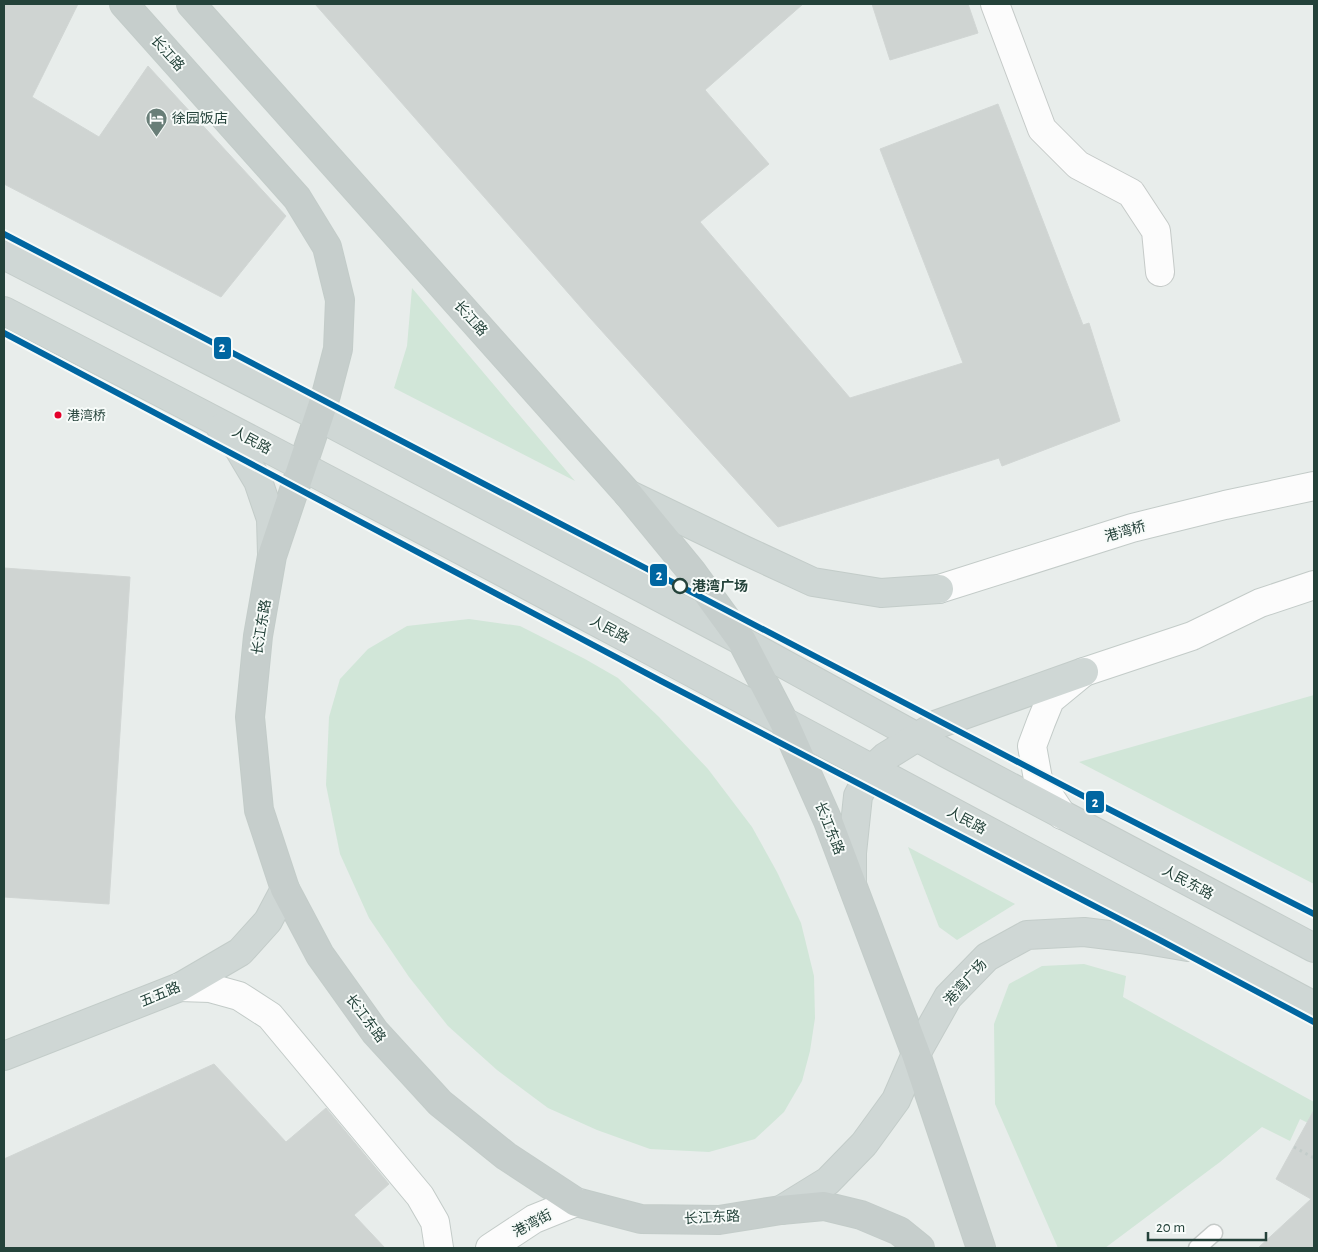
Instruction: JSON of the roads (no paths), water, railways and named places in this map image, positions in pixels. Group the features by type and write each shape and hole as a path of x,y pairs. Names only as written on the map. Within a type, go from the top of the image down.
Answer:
{"highway":[{"name":"长江路","path":"124,4 297,198 327,247 340,300 338,349 319,417"},
{"name":"长江路","path":"191,4 628,494 692,572 742,640"},
{"name":"长江东路","path":"319,417 272,556 258,636 250,717 259,810 285,889 320,955 375,1032 440,1103 506,1156 576,1202 640,1219 720,1220 781,1210 824,1206 861,1215 899,1231 920,1248"},
{"name":"长江东路","path":"742,640 784,722 828,822 916,1054 980,1248"}],"main road":[{"path":"995,4 1042,129 1078,165 1131,192 1156,232 1160,272"},
{"path":"4,254 319,417 742,640 916,737 1062,815"},
{"name":"人民路","path":"4,311 214,419 1214,952"},
{"path":"214,419 239,449 258,481 271,519 272,556"},
{"name":"港湾桥","path":"628,494 813,582 880,594 939,589 1132,528 1225,504 1314,486"},
{"path":"852,884 852,853 858,796 872,769 885,757 938,724 952,718 1192,636 1260,603 1314,585"},
{"path":"1062,815 1038,779 1032,746 1050,700 1084,672"},
{"name":"人民东路","path":"1062,815 1314,948"},
{"name":"五五路","path":"4,1056 180,987 240,952 268,921 285,889"},
{"name":"港湾广场","path":"781,1210 828,1181 864,1144 896,1100 916,1054 948,997 987,957 1027,935 1084,932 1141,938 1214,952"},
{"path":"1214,952 1314,1006"},
{"path":"180,987 210,988 239,996 270,1016 420,1196 435,1222 439,1248"},
{"name":"港湾街","path":"490,1248 534,1219 576,1202"}],"lane":[{"path":"1197,1248 1214,1233"}],"place":[{"name":"徐园饭店","path":"156,137"},
{"name":"港湾桥","path":"58,415"},
{"name":"港湾广场","path":"680,586"}]}
